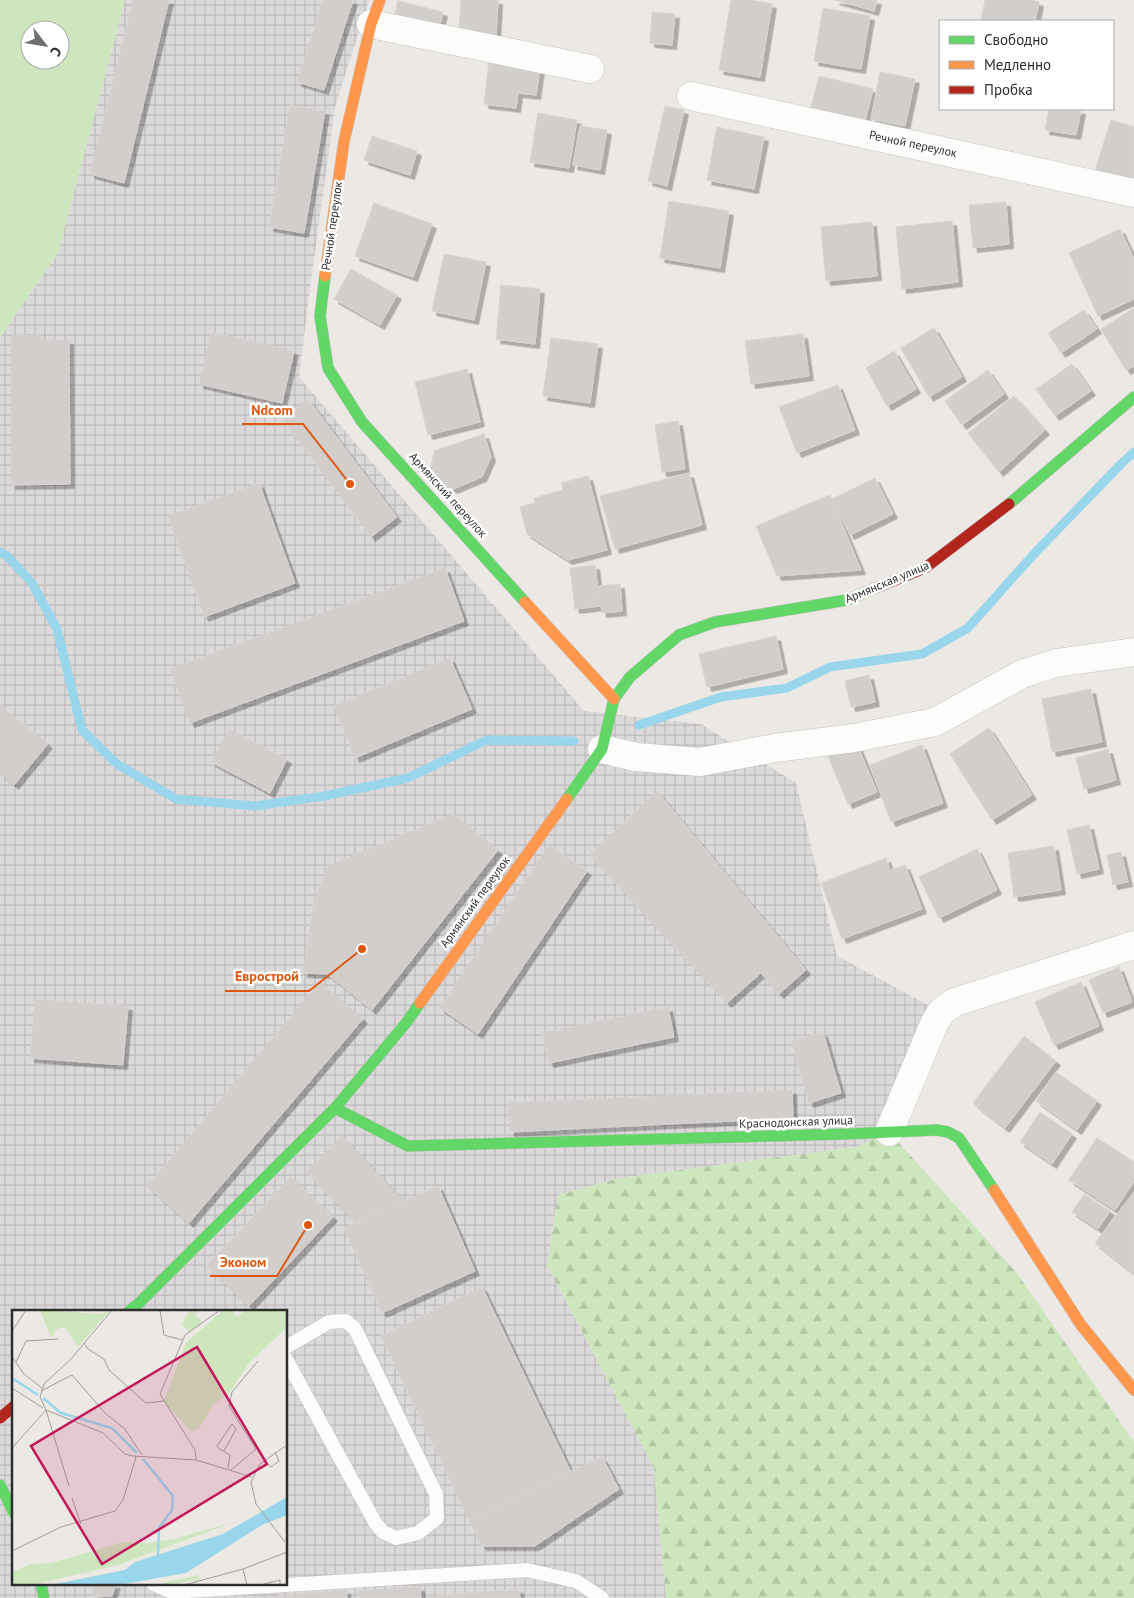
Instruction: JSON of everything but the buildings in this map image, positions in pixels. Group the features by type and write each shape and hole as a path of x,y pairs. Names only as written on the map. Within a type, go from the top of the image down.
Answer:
{"street":[{"name":"Речной переулок","path":"362,422 328,368 320,316 344,141 376,12 590,68"},
{"name":"Речной переулок","path":"691,96 1134,193"},
{"name":"Армянская улица","path":"630,677 679,635 697,628 715,622 847,600 926,568 992,518 1134,397"},
{"name":"Армянский переулок","path":"362,422 614,699"},
{"path":"602,749 636,758 700,762 775,748 854,738 935,722 1022,674 1056,663 1134,652"},
{"name":"Армянский переулок","path":"144,1307 335,1108 406,1023 602,749 614,699 630,677"},
{"path":"889,1132 934,1024 941,1012 956,1002 1134,945"},
{"name":"Краснодонская улица","path":"335,1108 408,1146 937,1130 948,1132 958,1138 987,1180 1081,1325 1134,1390"},
{"path":"0,1418 12,1408"},
{"path":"0,1485 12,1509"}],"lane":[{"path":"288,1347 329,1322 346,1321 355,1328 436,1494 437,1518 418,1533 396,1538 383,1532 376,1524 288,1364"},
{"path":"288,1585 527,1570 576,1581 602,1598"},
{"path":"158,1586 172,1592 269,1586"}],"shaded area":[{"path":"125,0 369,0 335,107 299,377 584,711 701,724 796,783 837,956 941,1012 889,1132 856,1147 620,1178 558,1195 547,1265 654,1468 666,1598 0,1598 0,338 58,253"}],"green space":[{"path":"0,0 125,0 58,253 0,338"},
{"path":"889,1132 1016,1272 1134,1442 1134,1598 666,1598 654,1468 547,1265 558,1195 620,1178 856,1147"}],"waterway":[{"path":"639,725 721,697 787,688 830,667 922,654 968,628 1033,555 1134,452"},
{"path":"0,552 7,556 32,583 57,629 82,730 117,764 176,799 255,806 324,796 408,778 486,740 574,741"}],"traffic: fast":[{"path":"325,276 320,316 328,368 362,422 525,602"},
{"path":"1009,504 1134,397"},
{"path":"567,799 602,749 614,699 630,677 679,635 715,622 847,600 878,587"},
{"path":"130,1310 335,1108 406,1023 420,1003"},
{"path":"335,1108 408,1146 937,1130 948,1132 959,1138 994,1190"},
{"path":"0,1485 12,1509"},
{"path":"41,1586 44,1598"}],"traffic: slow":[{"path":"325,276 344,141 371,24 380,0"},
{"path":"525,602 614,699"},
{"path":"420,1003 567,799"},
{"path":"994,1190 1081,1325 1134,1390"}],"traffic: jam":[{"path":"878,587 925,568 1009,504"},
{"path":"0,1418 12,1408"}],"place":[{"name":"Ndcom","path":"350,484"},
{"name":"Еврострой","path":"362,949"},
{"name":"Эконом","path":"308,1225"}]}
